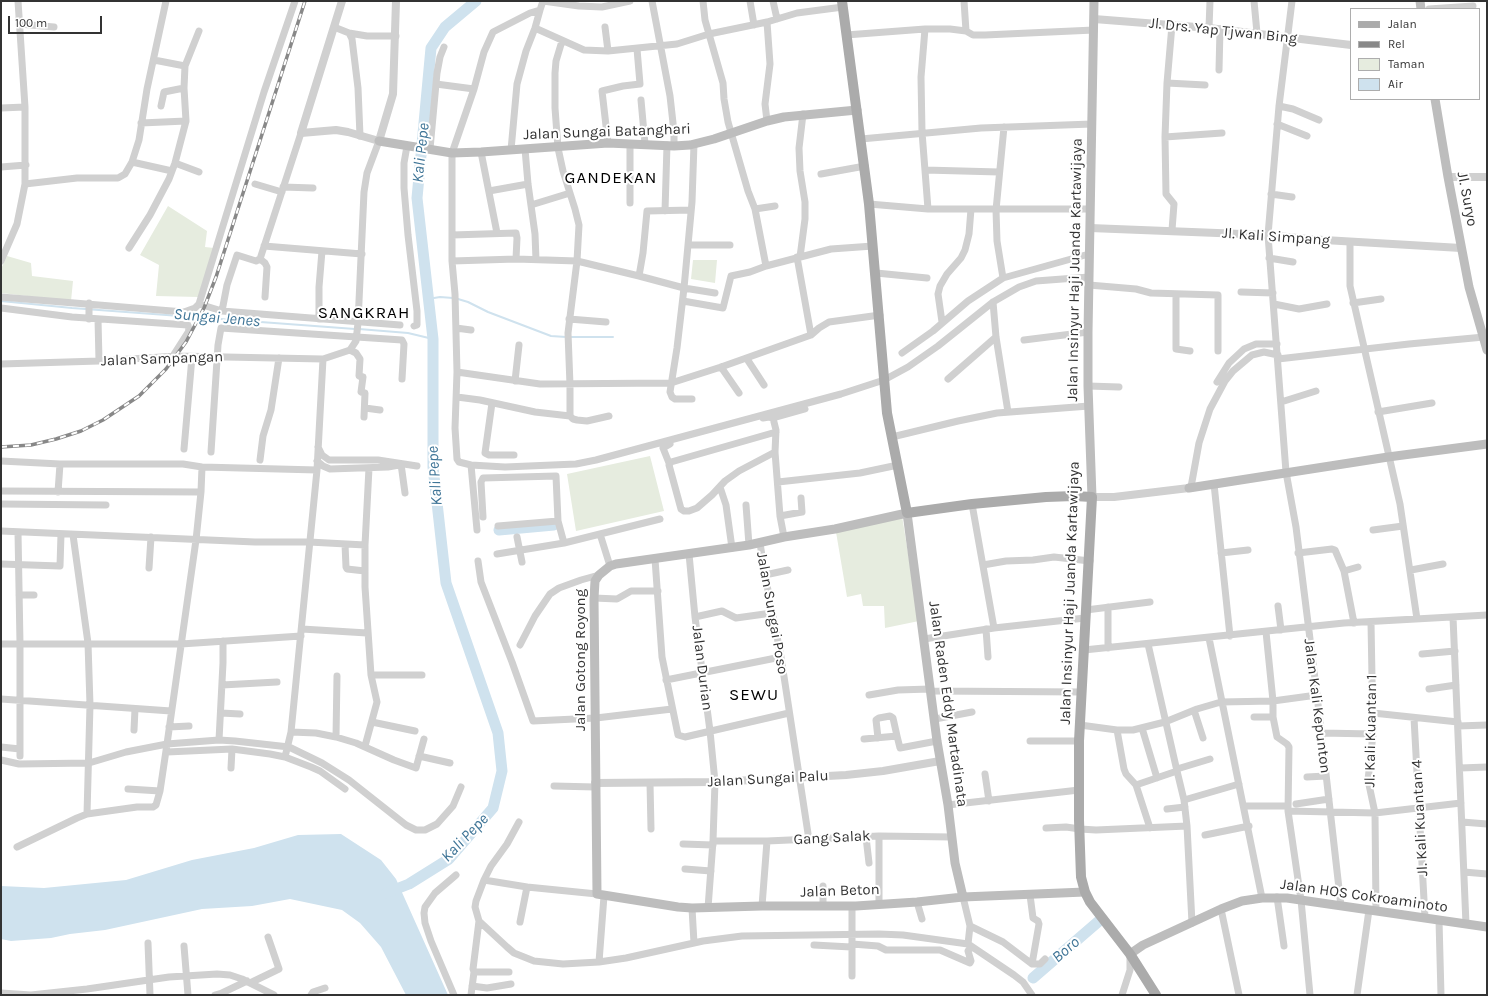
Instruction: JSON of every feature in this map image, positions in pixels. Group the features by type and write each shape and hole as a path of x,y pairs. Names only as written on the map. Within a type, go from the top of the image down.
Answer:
{"main road":[{"name":"Jalan Insinyur Haji Juanda Kartawijaya","path":"1094,1 1088,332 1088,386 1092,497 1090,561 1080,725 1079,790 1088,830 1081,877 1085,892 1090,902 1130,954 1156,995"},
{"path":"842,3 870,204 887,413 907,513"},
{"name":"Jl. Suryo","path":"1435,100 1448,177 1470,290 1487,350"},
{"name":"Jalan Sungai Batanghari","path":"379,141 452,153 558,148 608,143 670,145 694,144 767,121 803,114 857,110"},
{"path":"1187,488 1388,456 1487,444"},
{"path":"610,566 749,545 907,513 972,504 1046,497 1092,497"},
{"name":"Jalan Raden Eddy Martadinata","path":"907,513 937,741 948,806 955,863 963,897"},
{"name":"Jalan Gotong Royong","path":"600,895 595,785 596,718 594,598 595,581 599,575 610,566"},
{"name":"Jalan Beton","path":"600,895 678,908 708,908 762,906 852,906 918,902 963,897 1085,892"},
{"name":"Jalan HOS Cokroaminoto","path":"1130,954 1143,945 1221,909 1242,901 1262,898 1278,897 1487,927"}],"street":[{"path":"1,261 17,224 25,184 25,107 18,1"},
{"path":"25,184 77,178 121,177 125,174 132,162 138,140 166,1"},
{"path":"1,308 184,312 195,308 200,304 264,92 295,1"},
{"path":"260,259 342,1"},
{"path":"364,417 365,393 362,392 362,377 359,376 360,359 356,353 350,350 356,341 357,335 364,192 367,172 379,141 393,94 396,1"},
{"path":"511,150 517,84 526,51 543,1 579,6 602,7 630,1"},
{"path":"652,1 670,96 674,126 670,145 665,211"},
{"path":"703,1 705,20 723,83 725,106 755,209 766,266"},
{"path":"750,1 754,25"},
{"path":"773,1 777,19"},
{"path":"964,1 966,31"},
{"path":"1209,28 1210,1"},
{"path":"1254,1 1256,33"},
{"name":"Jalan Kali Kepunton","path":"1292,1 1277,124 1268,235 1286,472 1317,695 1341,906"},
{"path":"535,28 584,50 608,51 637,49 695,39 709,34 767,22 842,3"},
{"path":"1444,8 1473,6"},
{"path":"540,10 530,13 493,32 484,52 474,89 452,153 452,261 455,294 457,372 456,428 457,459 462,463 470,465 505,467 576,464 596,460 834,396 884,380 908,367 938,346 993,302 1019,287 1036,281 1089,281 1151,293 1218,295 1218,350"},
{"name":"Jl. Drs. Yap Tjwan Bing","path":"1094,19 1172,24 1350,45"},
{"path":"767,22 770,64 765,104 767,121"},
{"path":"20,24 54,27"},
{"path":"1172,24 1167,83 1165,138 1166,194 1174,204 1172,230"},
{"path":"334,26 349,33 367,36 396,36"},
{"path":"605,27 608,51"},
{"path":"925,29 922,77 922,132 928,209"},
{"path":"846,35 925,29 950,29 966,31 973,35 1094,30"},
{"path":"1219,70 1220,29"},
{"path":"130,248 156,206 176,163 186,121 184,88 185,66 199,31"},
{"path":"349,33 353,48 358,88 360,136"},
{"path":"562,41 556,61 555,73 555,108 558,148 579,225 577,261 568,333 570,416"},
{"path":"428,149 440,57 444,47"},
{"path":"608,143 602,91 616,87 640,84 637,49"},
{"path":"154,60 185,66"},
{"path":"1167,83 1205,85"},
{"path":"436,84 474,89"},
{"path":"162,106 164,92 184,88"},
{"path":"641,100 645,144"},
{"path":"1279,106 1293,109 1319,120"},
{"path":"1,108 25,107"},
{"path":"803,114 799,148 800,171 806,219 799,257 811,334"},
{"path":"304,120 315,131"},
{"path":"141,123 186,121"},
{"path":"861,139 922,132 1092,124"},
{"path":"1277,124 1307,136"},
{"path":"1003,278 996,210 1004,127"},
{"path":"301,133 336,130 379,141"},
{"path":"1165,138 1222,133"},
{"path":"630,144 630,203"},
{"path":"692,399 676,399 672,397 670,392 683,301 691,210 694,144"},
{"path":"409,146 404,163 404,188 417,311 417,321 416,325 414,326"},
{"path":"526,149 528,184 535,234 536,260"},
{"path":"481,152 497,233"},
{"path":"132,162 172,171"},
{"path":"176,163 199,172"},
{"path":"1,167 26,165"},
{"path":"821,174 865,166"},
{"path":"925,170 999,172"},
{"path":"1448,177 1487,177"},
{"path":"255,184 282,190 313,188"},
{"path":"489,191 528,184"},
{"path":"531,205 570,193"},
{"path":"1271,194 1292,197"},
{"path":"870,204 928,209 1090,209"},
{"path":"755,209 775,206"},
{"path":"942,322 938,294 940,286 947,274 961,258 965,250 969,234 971,209"},
{"path":"639,276 643,253 646,212 691,210"},
{"name":"Jl. Kali Simpang","path":"1090,228 1172,230 1268,235 1350,242 1462,248"},
{"path":"452,235 514,233 516,234 516,259"},
{"path":"1350,242 1350,286 1352,299 1393,474 1411,570 1417,619"},
{"path":"688,245 730,245"},
{"path":"264,246 362,254"},
{"path":"683,301 723,308 730,277 831,249 873,246"},
{"path":"319,319 319,287 322,251"},
{"path":"902,353 933,331 968,301 1003,278 1089,254"},
{"path":"222,311 227,285 237,255 256,260 260,259 265,263 267,267 265,297"},
{"path":"1270,258 1293,262"},
{"path":"452,261 516,259 577,261 684,288 715,293"},
{"path":"876,274 927,278"},
{"path":"1241,292 1273,293"},
{"path":"1176,294 1176,349 1190,351"},
{"path":"1,296 89,310 98,320 99,361"},
{"path":"1352,299 1381,299"},
{"path":"993,302 996,337 1008,412"},
{"path":"200,304 222,311 400,325"},
{"path":"1274,304 1296,308 1327,304"},
{"path":"457,372 540,384 570,385 671,383 722,368 811,334 829,322 880,315"},
{"path":"569,319 606,322"},
{"path":"98,320 188,325 189,331 173,356"},
{"path":"211,452 220,331 223,327 357,335 403,341 402,379"},
{"path":"456,328 471,330"},
{"path":"1024,340 1088,332"},
{"path":"948,379 996,337"},
{"path":"1250,351 1277,352 1364,350 1484,337"},
{"path":"1092,497 1114,498 1187,488 1210,409 1221,380 1232,371 1250,351 1263,344 1277,352"},
{"path":"515,381 519,345"},
{"name":"Jalan Sampangan","path":"1,364 99,361 173,356 323,359 350,350"},
{"path":"184,449 192,356"},
{"path":"260,460 263,436 271,410 279,358"},
{"path":"286,757 291,732 316,484 323,359"},
{"path":"746,359 764,385"},
{"path":"722,368 739,393"},
{"path":"1088,386 1119,387"},
{"path":"1281,402 1316,391"},
{"path":"457,397 475,399 542,413 570,416 573,419 587,421 609,416"},
{"path":"492,403 485,453 490,455 514,455"},
{"path":"1378,412 1432,403"},
{"path":"892,437 958,421 1008,412 1089,406"},
{"path":"365,408 380,410"},
{"path":"775,452 725,481 697,508 684,511 681,509 664,446 769,417 773,418 805,409"},
{"path":"773,418 776,432 775,452 780,516 784,537"},
{"path":"669,464 776,432"},
{"path":"318,447 322,455 329,460 378,460 417,466"},
{"path":"1,460 60,464 183,464 202,467 317,470"},
{"path":"317,461 330,469 388,467 401,464"},
{"path":"58,492 60,464"},
{"path":"401,464 405,493"},
{"path":"470,465 477,530"},
{"path":"778,482 860,473 898,465"},
{"path":"17,847 87,814 156,805 160,792 167,752 196,540 202,467"},
{"path":"365,746 377,702 371,675 367,633 365,545 369,468"},
{"path":"316,484 330,469"},
{"path":"483,517 481,482 483,478 556,476 558,521 564,543"},
{"path":"1214,484 1230,636"},
{"path":"720,487 726,505 732,548"},
{"path":"1,491 201,492"},
{"path":"780,516 802,512 801,498"},
{"path":"1,504 106,505"},
{"path":"972,504 994,628"},
{"path":"746,505 749,545"},
{"path":"497,554 564,543 660,519"},
{"path":"498,526 558,521"},
{"path":"1373,530 1403,526"},
{"path":"1,531 196,540 309,542 365,545"},
{"path":"1,747 20,752 18,532"},
{"path":"1,564 60,566 61,534"},
{"path":"600,534 610,566"},
{"path":"73,535 88,644 90,705 87,814"},
{"path":"149,568 151,537"},
{"path":"517,537 522,562"},
{"name":"Jalan Sungai Poso","path":"760,543 764,575 781,658 809,840"},
{"path":"345,544 347,569 365,571"},
{"path":"1298,553 1334,549 1344,572 1354,623"},
{"path":"1221,553 1248,550"},
{"name":"Jalan Durian","path":"689,554 695,617 710,731 714,782 713,843 708,908"},
{"path":"983,565 1006,561 1034,560 1054,557 1090,561"},
{"path":"655,559 662,657 678,735 685,737 789,713"},
{"path":"478,561 481,582 512,662 532,720 536,722 596,718 672,709"},
{"path":"1411,570 1443,564"},
{"path":"1344,572 1358,567"},
{"path":"764,575 788,570"},
{"path":"520,645 535,616 550,594 559,588 599,575"},
{"path":"594,598 617,599 631,591 658,591"},
{"path":"19,596 34,595"},
{"path":"924,638 1086,614 1097,608 1150,602"},
{"path":"1278,606 1281,630"},
{"path":"1101,648 1106,607"},
{"path":"695,617 722,611 736,618 772,612"},
{"path":"1084,650 1307,627 1487,615"},
{"path":"1453,617 1466,924"},
{"name":"Jl. Kali Kuantan 1","path":"1357,995 1372,911 1375,813 1368,780 1373,734 1371,622"},
{"path":"986,629 988,657"},
{"path":"1,644 181,644 301,632 367,633"},
{"path":"1266,632 1275,734 1288,747 1288,809 1301,900 1310,995"},
{"path":"1209,638 1249,826 1262,898"},
{"path":"219,740 223,641"},
{"path":"1148,644 1185,803 1192,923"},
{"path":"1422,654 1455,651"},
{"path":"666,680 781,658"},
{"path":"371,675 422,675"},
{"path":"336,737 337,676"},
{"path":"222,685 277,682"},
{"path":"1429,689 1456,685"},
{"path":"869,694 898,690 1082,692"},
{"path":"1080,725 1117,730 1133,730 1165,722 1194,710 1222,702 1273,701 1317,695"},
{"path":"1,699 172,711"},
{"path":"134,730 135,709"},
{"path":"1194,710 1203,738"},
{"path":"935,719 972,712"},
{"path":"221,713 240,714"},
{"path":"1373,713 1458,724 1487,725"},
{"path":"878,738 876,720 890,716 893,718 900,748 937,741"},
{"path":"1254,717 1273,717"},
{"name":"Jl. Kali Kuantan 4","path":"1414,718 1425,918"},
{"path":"372,722 415,731"},
{"path":"170,727 189,726"},
{"path":"1142,728 1157,778"},
{"path":"1117,730 1124,769 1126,774 1136,785 1150,828"},
{"path":"291,732 336,737 365,746 415,768 417,766 424,739"},
{"path":"1321,734 1373,734"},
{"path":"864,739 897,736"},
{"path":"1,760 20,764 89,763 126,752 167,744 219,740 235,740 288,747 322,763 349,780 406,825 416,830 425,830 437,824 453,806 462,787"},
{"path":"1030,741 1080,741"},
{"path":"167,752 232,749 286,757 320,771 345,788"},
{"path":"231,768 232,749"},
{"path":"419,756 450,763"},
{"path":"1136,785 1210,758"},
{"name":"Jalan Sungai Palu","path":"595,785 800,778 883,771 940,761"},
{"path":"1460,768 1487,767"},
{"path":"985,774 989,801"},
{"path":"1307,777 1326,776"},
{"path":"650,783 652,829"},
{"path":"1167,809 1239,784"},
{"path":"554,786 595,785"},
{"path":"128,789 160,792"},
{"path":"948,806 1079,790"},
{"path":"1296,804 1329,799"},
{"path":"1244,806 1331,812 1375,813 1461,803"},
{"path":"519,822 507,844 491,866 484,880 476,901 476,914 479,921 514,953 534,961 563,964 599,962 626,958 694,943 742,936 903,935 969,945 1023,982 1032,995"},
{"path":"1462,822 1487,824"},
{"path":"1046,828 1066,827 1088,830 1187,826"},
{"path":"1205,835 1249,826"},
{"path":"879,836 879,904"},
{"name":"Gang Salak","path":"683,844 879,836 952,836"},
{"path":"866,837 869,863"},
{"path":"762,906 767,841"},
{"path":"685,869 711,871"},
{"path":"1464,872 1487,874"},
{"path":"454,995 431,940 425,923 424,913 425,906 434,893 456,875"},
{"path":"484,880 527,887 558,889 600,895 599,962"},
{"path":"823,886 824,906"},
{"path":"520,922 527,887"},
{"path":"1030,895 1033,918 1038,921 1039,924 1032,964"},
{"path":"814,945 878,946 886,950 940,950 970,963 971,961 968,951 970,926 963,897"},
{"path":"1278,897 1284,946"},
{"path":"918,902 922,919"},
{"path":"852,906 852,976"},
{"path":"692,908 694,943"},
{"path":"1221,909 1239,995"},
{"path":"1439,920 1441,995"},
{"path":"471,995 479,921"},
{"path":"970,926 1003,942 1032,964 1040,964 1045,959"},
{"path":"220,994 279,969 268,937"},
{"path":"148,943 150,995"},
{"path":"184,946 188,995"},
{"path":"1122,995 1130,970 1130,954"},
{"path":"474,972 509,972"},
{"path":"1,993 20,995 88,992 149,979 186,975 217,974 230,975 249,982 274,995"},
{"path":"472,986 487,988 511,984"},
{"path":"311,995 313,992 325,988"}],"green space":[{"path":"168,206 207,231 205,247 214,248 199,297 156,296 159,265 140,255"},
{"path":"7,256 31,263 32,276 73,281 71,301 1,293 1,269"},
{"path":"693,260 717,260 715,283 691,279"},
{"path":"650,456 664,511 576,531 567,474"},
{"path":"902,516 919,621 885,628 884,606 863,606 861,594 847,597 836,532"}],"water":[{"path":"341,834 381,860 396,879 448,995 406,995 381,947 360,923 342,910 290,899 252,906 202,909 105,930 51,938 11,941 1,939 1,886 44,888 126,880 192,860 254,848 298,835"}],"waterway":[{"name":"Kali Pepe","path":"386,893 409,884 449,859 493,808 502,771 498,733 446,583 433,467 433,339 417,198 431,48 445,27 476,1"},
{"path":"428,299 440,297 453,298"},
{"path":"458,299 551,336 566,337"},
{"name":"Sungai Jenes","path":"1,301 72,308 355,329"},
{"name":"Sungai Jenes","path":"359,329 408,333 433,339"},
{"path":"570,337 613,337"},
{"path":"499,530 554,525"},
{"name":"Boro","path":"1033,978 1099,921"}],"railway":[{"path":"1,447 31,445 56,439 81,431 103,420 139,396 166,369 186,342 204,308 216,277 305,1"}],"district":[{"name":"GANDEKAN","path":"611,178"},
{"name":"SANGKRAH","path":"364,313"},
{"name":"SEWU","path":"754,695"}]}
